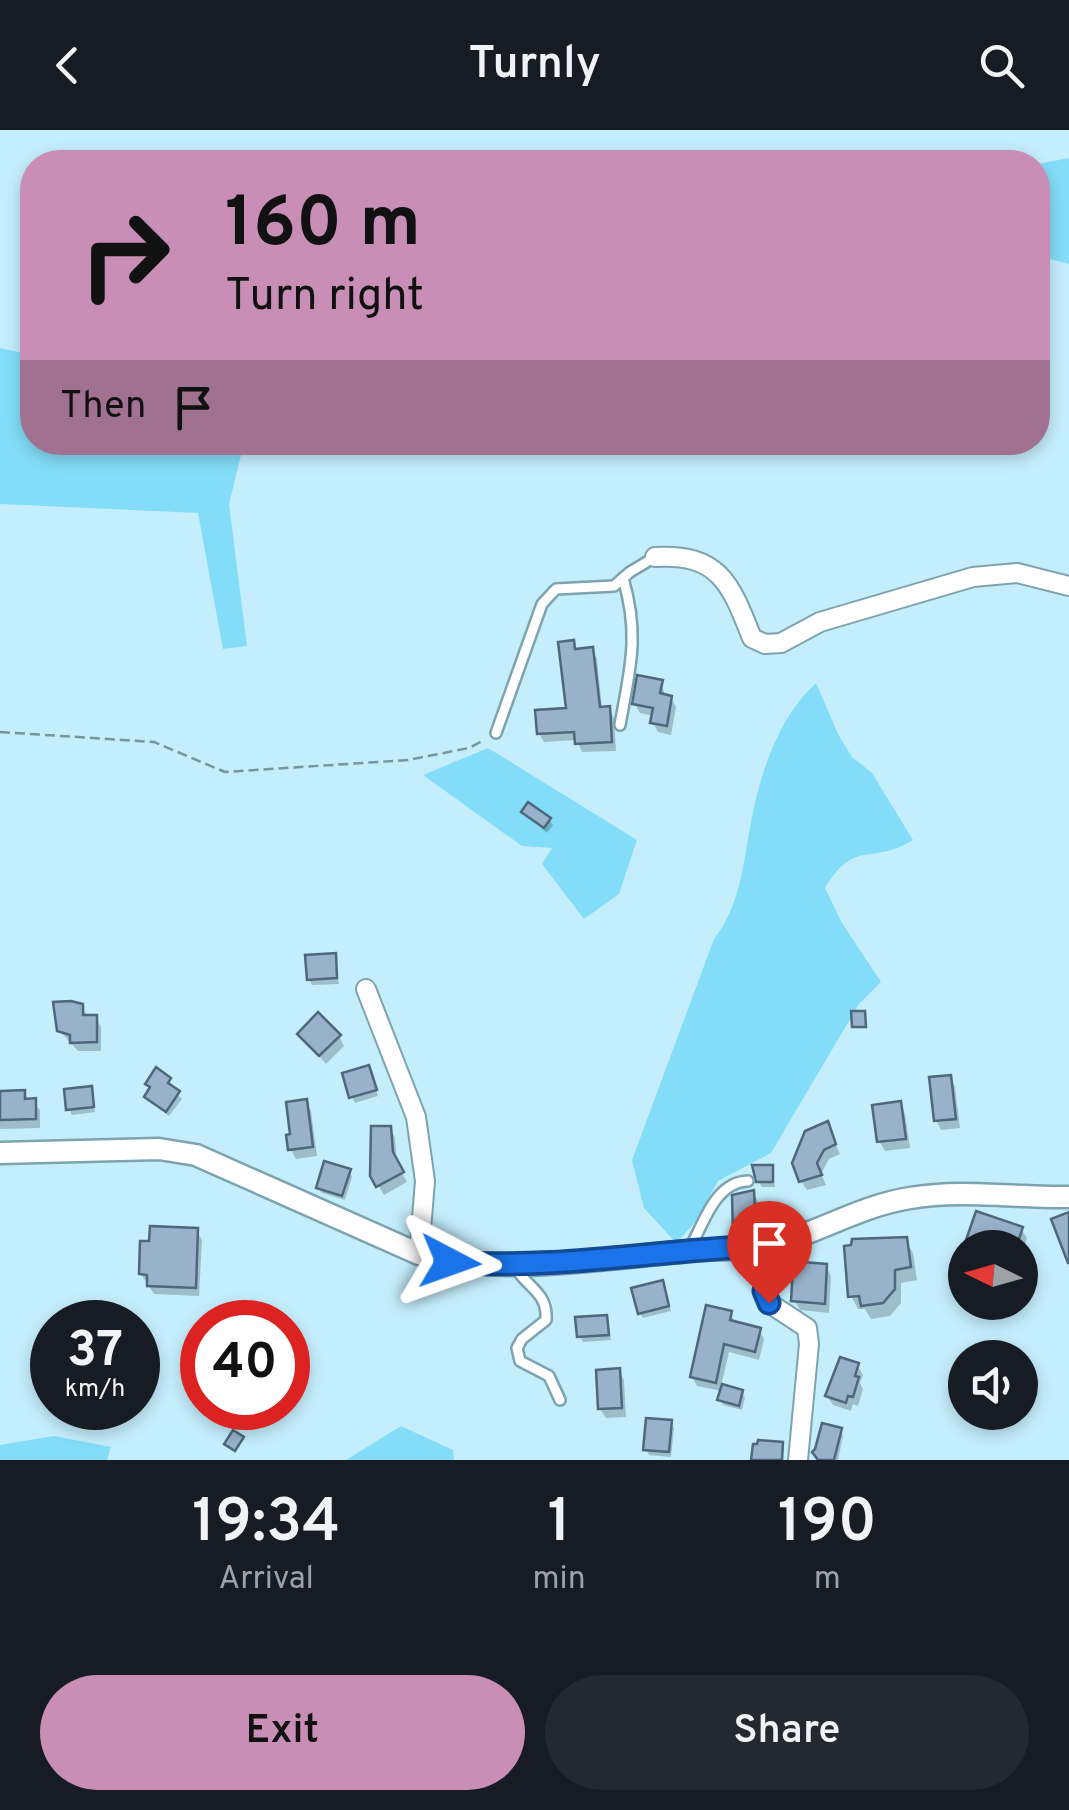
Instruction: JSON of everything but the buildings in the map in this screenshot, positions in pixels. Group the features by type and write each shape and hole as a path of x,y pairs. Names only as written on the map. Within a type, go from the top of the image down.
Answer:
{"street":[{"path":"656,558 676,556 716,568 732,587 752,638 764,644 781,643 820,622 972,578 1018,574 1069,586"},
{"path":"366,989 416,1117 425,1182 419,1254"},
{"path":"0,1153 159,1149 196,1155 419,1254 450,1262 594,1261 757,1246 787,1241 876,1204 909,1198 980,1194 1069,1197"},
{"path":"787,1241 764,1291 769,1303 806,1328 810,1344 798,1460"}],"lane":[{"path":"496,733 542,604 556,590 614,586 656,558"},
{"path":"620,725 634,656 631,604 623,578"},
{"path":"688,1251 721,1189 736,1181 748,1181"},
{"path":"514,1264 523,1281 540,1293 547,1306 546,1320 516,1348 520,1360 550,1376 560,1400"}],"path":[{"path":"0,732 154,742 225,772 408,760 469,748 496,733"}],"shaded area":[{"path":"1069,158 1069,264 1050,259 1050,162"},
{"path":"0,348 20,352 20,455 241,455 229,504 247,646 223,649 198,513 0,504"},
{"path":"816,683 852,757 872,773 913,840 855,858 825,888 842,923 881,982 859,1004 771,1153 718,1181 696,1221 676,1243 644,1208 632,1160 714,939 735,898 755,803 773,746 791,712"},
{"path":"488,748 637,840 619,894 584,919 542,864 552,848 522,846 423,775"},
{"path":"401,1426 453,1450 454,1460 346,1460"},
{"path":"54,1436 111,1447 107,1460 0,1460 0,1445"}],"route":[{"path":"450,1262 496,1265 594,1261 787,1241 764,1291 769,1303"}]}
